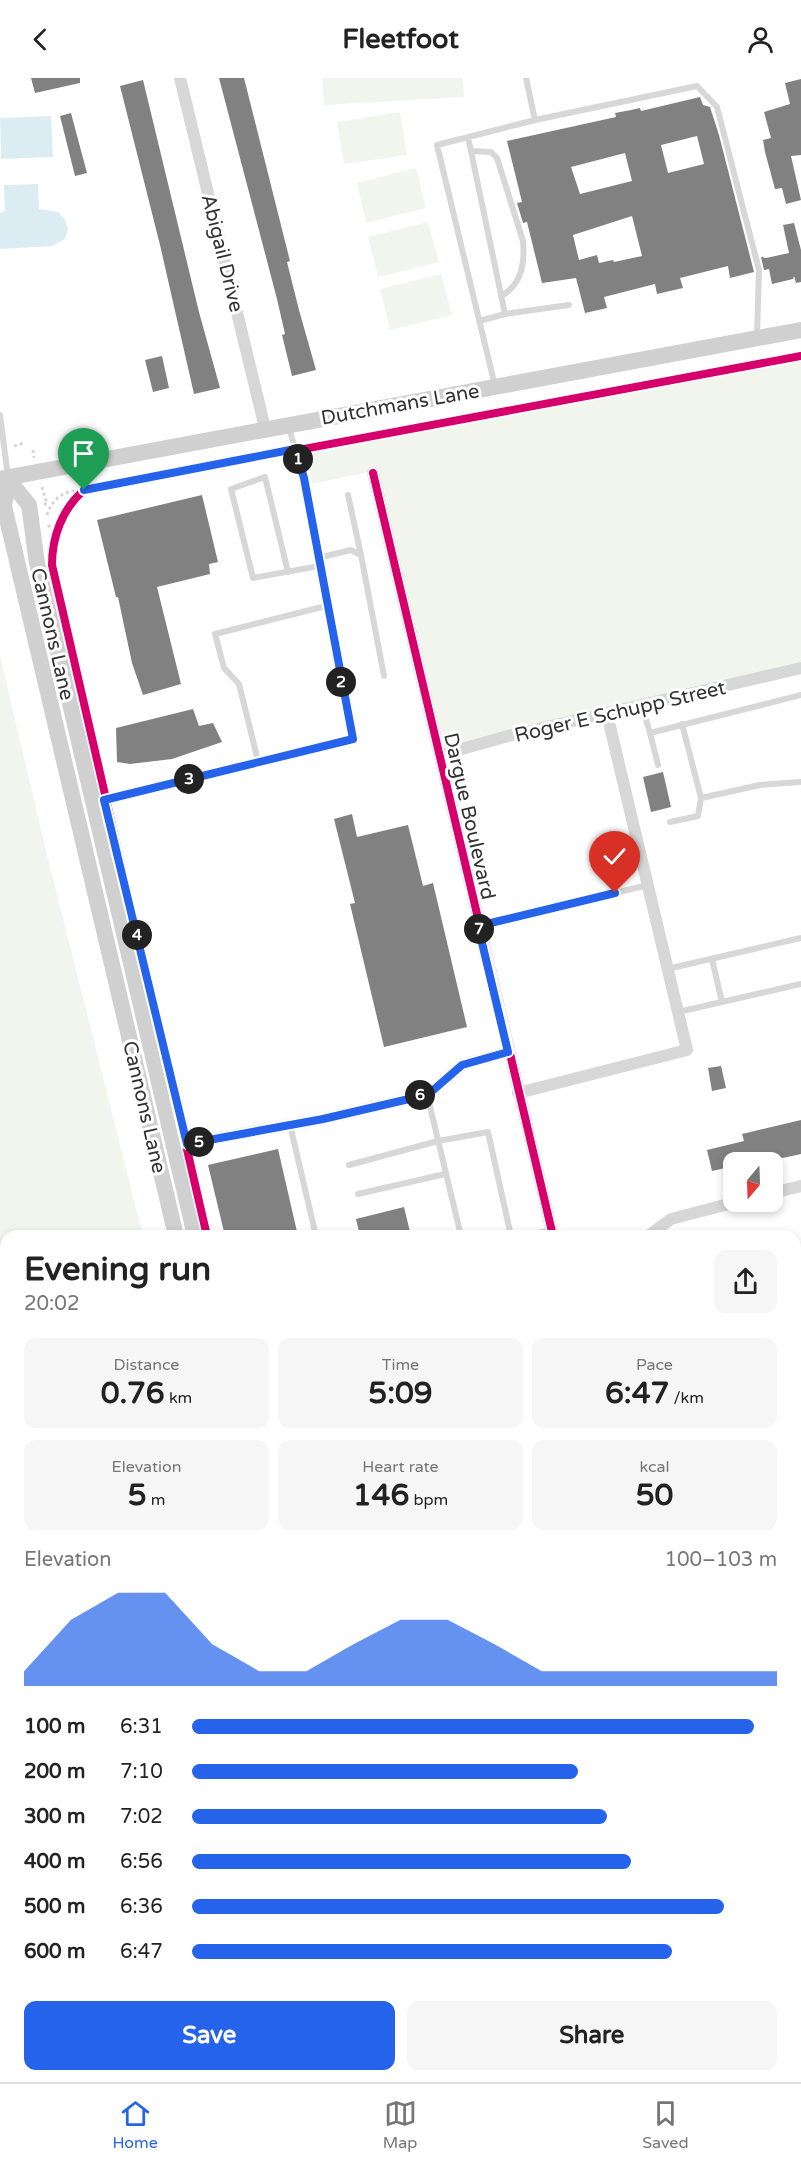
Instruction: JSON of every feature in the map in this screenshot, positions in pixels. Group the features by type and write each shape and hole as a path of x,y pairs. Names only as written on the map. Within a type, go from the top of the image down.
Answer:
{"main road":[{"name":"Dutchmans Lane","path":"4,479 265,428 801,330"},
{"name":"Cannons Lane","path":"4,479 29,505 36,563 194,1230"},
{"name":"Cannons Lane","path":"4,479 4,506 175,1230"},
{"path":"155,1150 174,1146"}],"street":[{"name":"Abigail Drive","path":"180,78 265,428"},
{"name":"Dargue Boulevard","path":"373,473 478,926 552,1230"},
{"name":"Roger E Schupp Street","path":"440,755 801,668"},
{"path":"518,1094 687,1050 607,714"},
{"path":"174,1146 290,1125 427,1093 462,1065 508,1052"},
{"path":"783,1190 801,1186"},
{"path":"656,1230 671,1219 723,1205"}],"lane":[{"path":"526,78 535,120"},
{"path":"495,387 437,145 535,120 697,86 717,106 759,270 758,338"},
{"path":"468,137 505,314"},
{"path":"471,151 491,152 497,158 523,241 524,253 517,282 501,296"},
{"path":"479,321 505,314 569,305"},
{"path":"0,415 4,479"},
{"path":"93,803 353,739 326,606 304,478 288,425"},
{"path":"288,572 265,477 231,489 253,578 288,572 351,550 361,555"},
{"path":"348,495 384,676"},
{"path":"258,761 239,684 224,668 215,634 326,606"},
{"path":"650,733 801,695"},
{"path":"642,706 658,765"},
{"path":"670,822 699,816 701,798 682,724"},
{"path":"701,798 760,785 801,782"},
{"path":"478,926 648,885"},
{"path":"667,969 801,938"},
{"path":"712,959 722,1002"},
{"path":"678,1012 801,984"},
{"path":"427,1093 459,1230"},
{"path":"290,1125 315,1230"},
{"path":"349,1165 438,1141 488,1132 510,1230"},
{"path":"358,1194 445,1174"}],"path":[{"path":"56,533 47,522 49,504 63,493 95,488"},
{"path":"74,499 84,490"},
{"path":"54,545 60,525"}],"shaded area":[{"path":"322,78 463,78 464,97 324,105"},
{"path":"400,112 407,155 344,164 337,122"},
{"path":"51,116 53,157 1,159 0,118"},
{"path":"416,168 426,208 366,223 357,183"},
{"path":"38,184 39,209 58,212 65,219 68,230 65,239 52,246 0,249 0,213 5,211 4,185"},
{"path":"428,222 439,262 378,277 368,237"},
{"path":"441,274 452,315 390,330 380,289"},
{"path":"801,360 801,666 459,744 436,732 374,471 312,484 307,453"},
{"path":"0,656 47,855 141,1230 0,1230"}],"building":[{"path":"31,78 80,78 80,83 35,93"},
{"path":"219,78 244,78 290,261 287,262 316,370 292,376 282,335 285,334 277,299"},
{"path":"801,79 801,155 791,156 801,200 786,204 782,188 775,189 765,152 763,140 771,138 764,112 790,104 785,83"},
{"path":"143,80 199,312 220,388 194,394 120,86"},
{"path":"700,97 703,105 710,107 754,272 730,278 728,266 680,278 683,288 657,294 655,284 604,297 607,308 585,313 576,278 542,283 527,222 523,223 517,203 522,202 507,141 616,117 615,113 640,108 641,111","holes":["697,136 704,164 668,173 661,145","625,153 632,181 580,194 571,167","632,216 642,256 599,263 597,255 579,260 573,235"]},
{"path":"71,113 87,173 75,176 60,116"},
{"path":"794,223 801,250 801,282 796,283 794,276 793,279 772,284 769,269 764,270 761,257 789,253 783,225"},
{"path":"162,356 169,388 153,392 145,360"},
{"path":"202,495 218,562 209,564 210,574 157,587 181,684 143,695 132,663 118,597 116,597 97,520"},
{"path":"193,709 199,726 213,723 222,742 172,759 130,764 117,762 116,728"},
{"path":"663,772 671,807 651,812 643,777"},
{"path":"352,814 357,837 408,825 423,886 433,883 467,1027 384,1047 350,904 355,903 334,819"},
{"path":"721,1066 726,1088 712,1091 708,1068"},
{"path":"801,1120 801,1154 783,1158 783,1152 723,1152 723,1168 712,1171 707,1150 744,1141 742,1134"},
{"path":"278,1149 297,1230 224,1230 208,1165"},
{"path":"404,1207 410,1230 359,1230 356,1219"}],"cycle path":[{"path":"206,1230 52,565 56,534 70,506 84,490 801,356"},
{"path":"373,473 552,1230"}],"route":[{"path":"84,490 295,449 304,478 326,606 353,739 104,800 187,1144 323,1119 409,1099 431,1092 462,1065 508,1052 478,926 615,893"}]}
